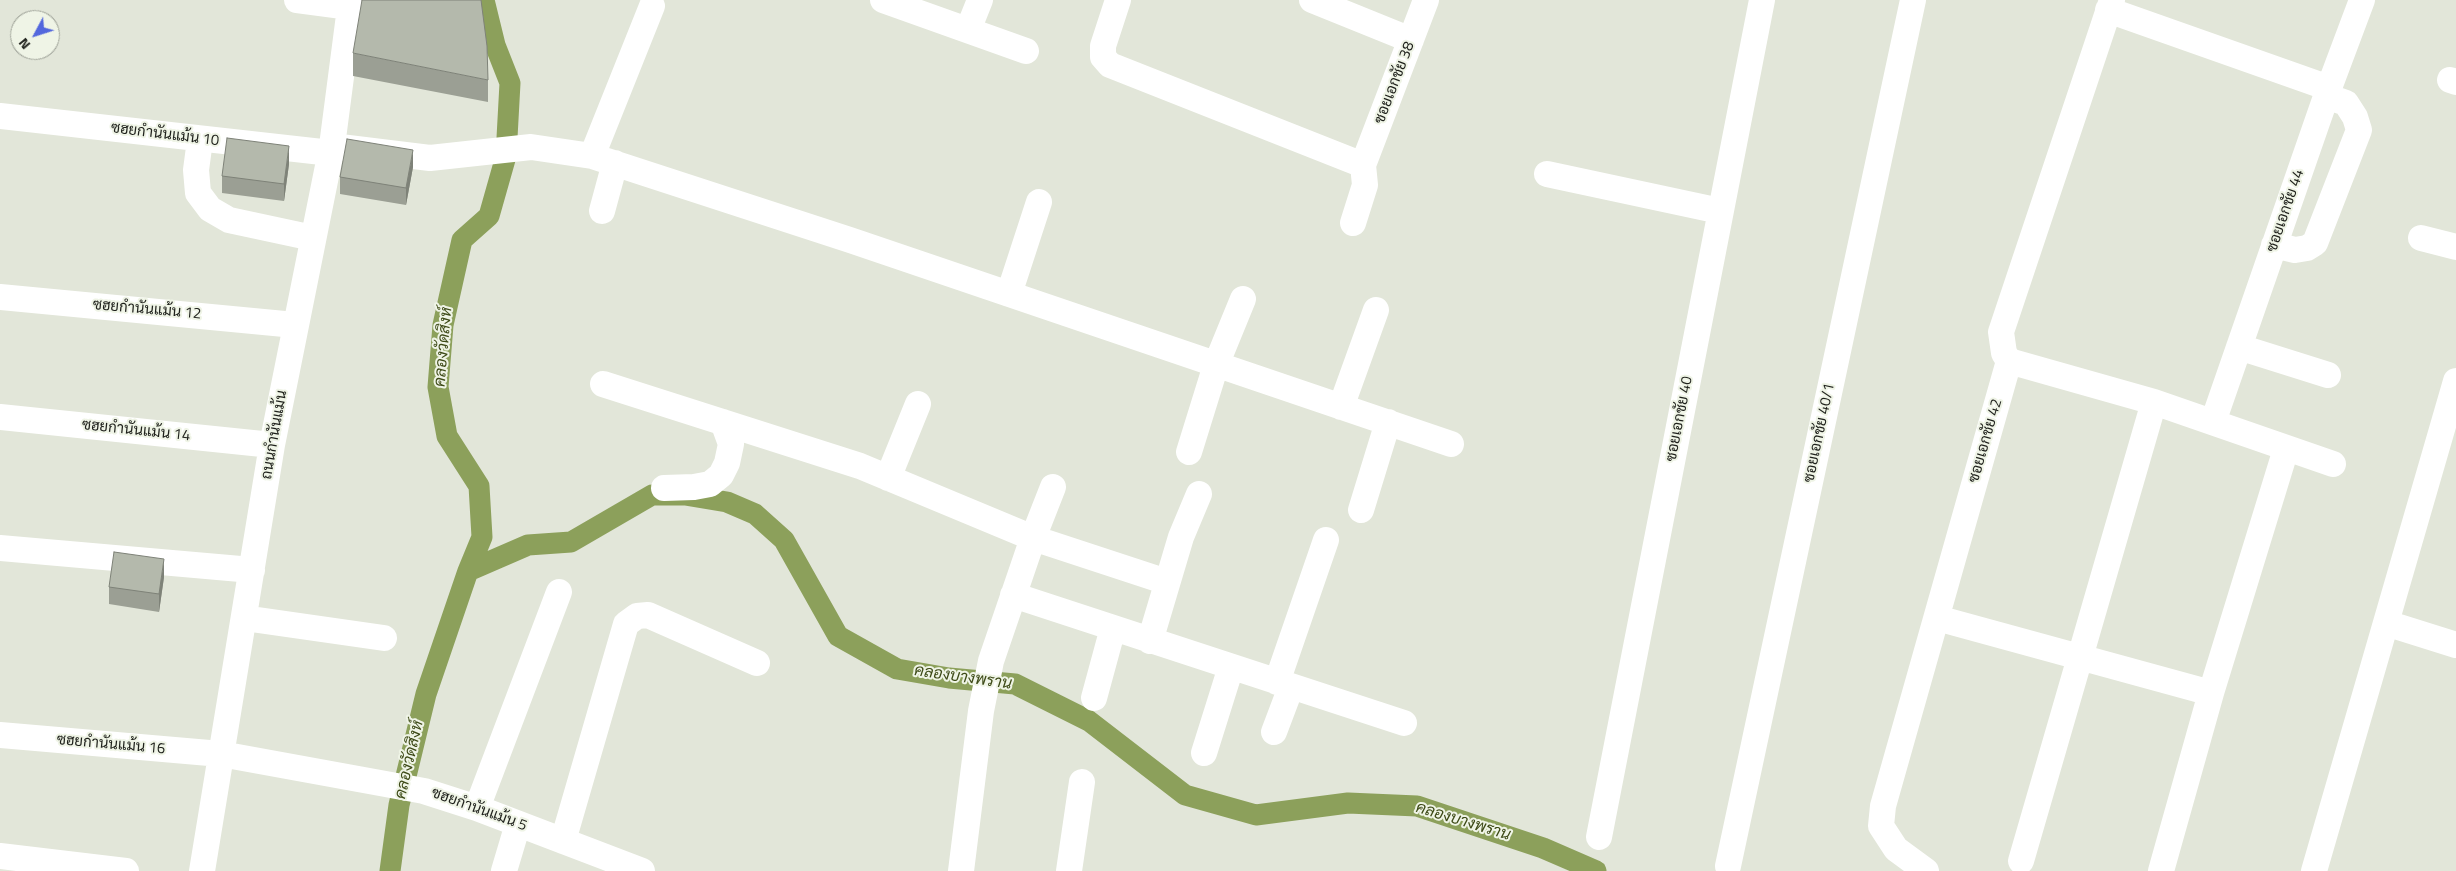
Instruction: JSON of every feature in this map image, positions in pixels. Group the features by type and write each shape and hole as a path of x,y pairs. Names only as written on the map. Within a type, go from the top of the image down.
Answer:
{"street":[{"path":"298,0 351,3"},
{"path":"883,0 1026,51"},
{"path":"968,30 980,0"},
{"path":"1118,0 1103,46 1103,57 1110,66 1363,165 1365,185 1353,224"},
{"path":"1312,0 1411,40"},
{"name":"ซอยเอกชัย 38","path":"1363,165 1426,0"},
{"name":"ซอยเอกชัย 40","path":"1600,837 1762,0"},
{"name":"ซอยเอกชัย 40/1","path":"1728,866 1913,0"},
{"name":"ซอยเอกชัย 44","path":"2213,422 2327,92 2362,0"},
{"name":"ถนนกำนันแม้น","path":"202,871 272,445 331,149 351,3"},
{"path":"2274,245 2295,250 2307,248 2315,243 2359,130 2355,117 2346,103 2327,92 2110,5 2001,332 2004,353 2009,361 2154,402 2333,464"},
{"path":"602,211 604,160 652,6"},
{"name":"ซฮยกำนันแม้น 10","path":"0,116 200,140 430,158 531,147 604,160 1009,294 1451,444"},
{"path":"200,140 196,170 198,193 210,209 229,220 313,238"},
{"path":"1547,174 1720,211"},
{"path":"1009,294 1039,202"},
{"path":"2421,238 2456,247"},
{"name":"ซฮยกำนันแม้น 12","path":"0,297 295,325"},
{"path":"1190,452 1216,365 1243,299"},
{"path":"1341,407 1376,310"},
{"path":"2239,347 2328,376"},
{"name":"ซอยเอกชัย 42","path":"1926,871 1896,849 1880,826 1882,806 2009,361"},
{"path":"2314,871 2456,381"},
{"path":"603,384 860,466 1033,538 1167,582"},
{"path":"2021,861 2154,402"},
{"path":"888,478 918,404"},
{"name":"ซฮยกำนันแม้น 14","path":"0,417 272,445"},
{"path":"664,488 710,484 722,475 731,444 723,422"},
{"path":"1361,510 1388,422"},
{"path":"2161,871 2211,693 2286,449"},
{"path":"961,871 981,711 991,661 1033,538 1053,487"},
{"path":"1150,641 1181,537 1199,494"},
{"path":"1274,732 1284,684 1326,540"},
{"path":"0,548 252,570"},
{"path":"476,808 559,592"},
{"path":"1013,595 1404,723"},
{"path":"562,841 626,624 637,616 648,615 758,663"},
{"path":"244,618 384,638"},
{"path":"1937,618 2211,693"},
{"path":"2386,623 2456,645"},
{"path":"1094,698 1112,628"},
{"path":"1204,753 1231,667"},
{"name":"ซฮยกำนันแม้น 16","path":"0,735 221,754"},
{"name":"ซฮยกำนันแม้น 5","path":"221,754 424,791 476,808 562,841 608,865 642,871"},
{"path":"1070,871 1082,782"},
{"path":"504,871 518,824"},
{"path":"0,856 126,871"}],"building":[{"path":"362,0 481,0 487,46 488,80 353,53"},
{"path":"227,138 289,146 284,184 222,176"},
{"path":"347,139 413,150 406,188 340,177"},
{"path":"114,552 164,559 159,594 109,587"}],"waterway":[{"name":"คลองวัดสิงห์","path":"390,871 399,805 426,694 468,571 482,537 479,486 447,436 438,387 443,325 462,240 489,216 506,156 510,83 495,45 484,0"},
{"name":"คลองบางพราน","path":"468,571 528,545 571,542 652,495 685,495 727,502 755,514 784,540 838,636 897,669 949,678 1015,684 1089,721 1185,795 1256,815 1348,803 1417,806 1543,848 1596,871"}]}
